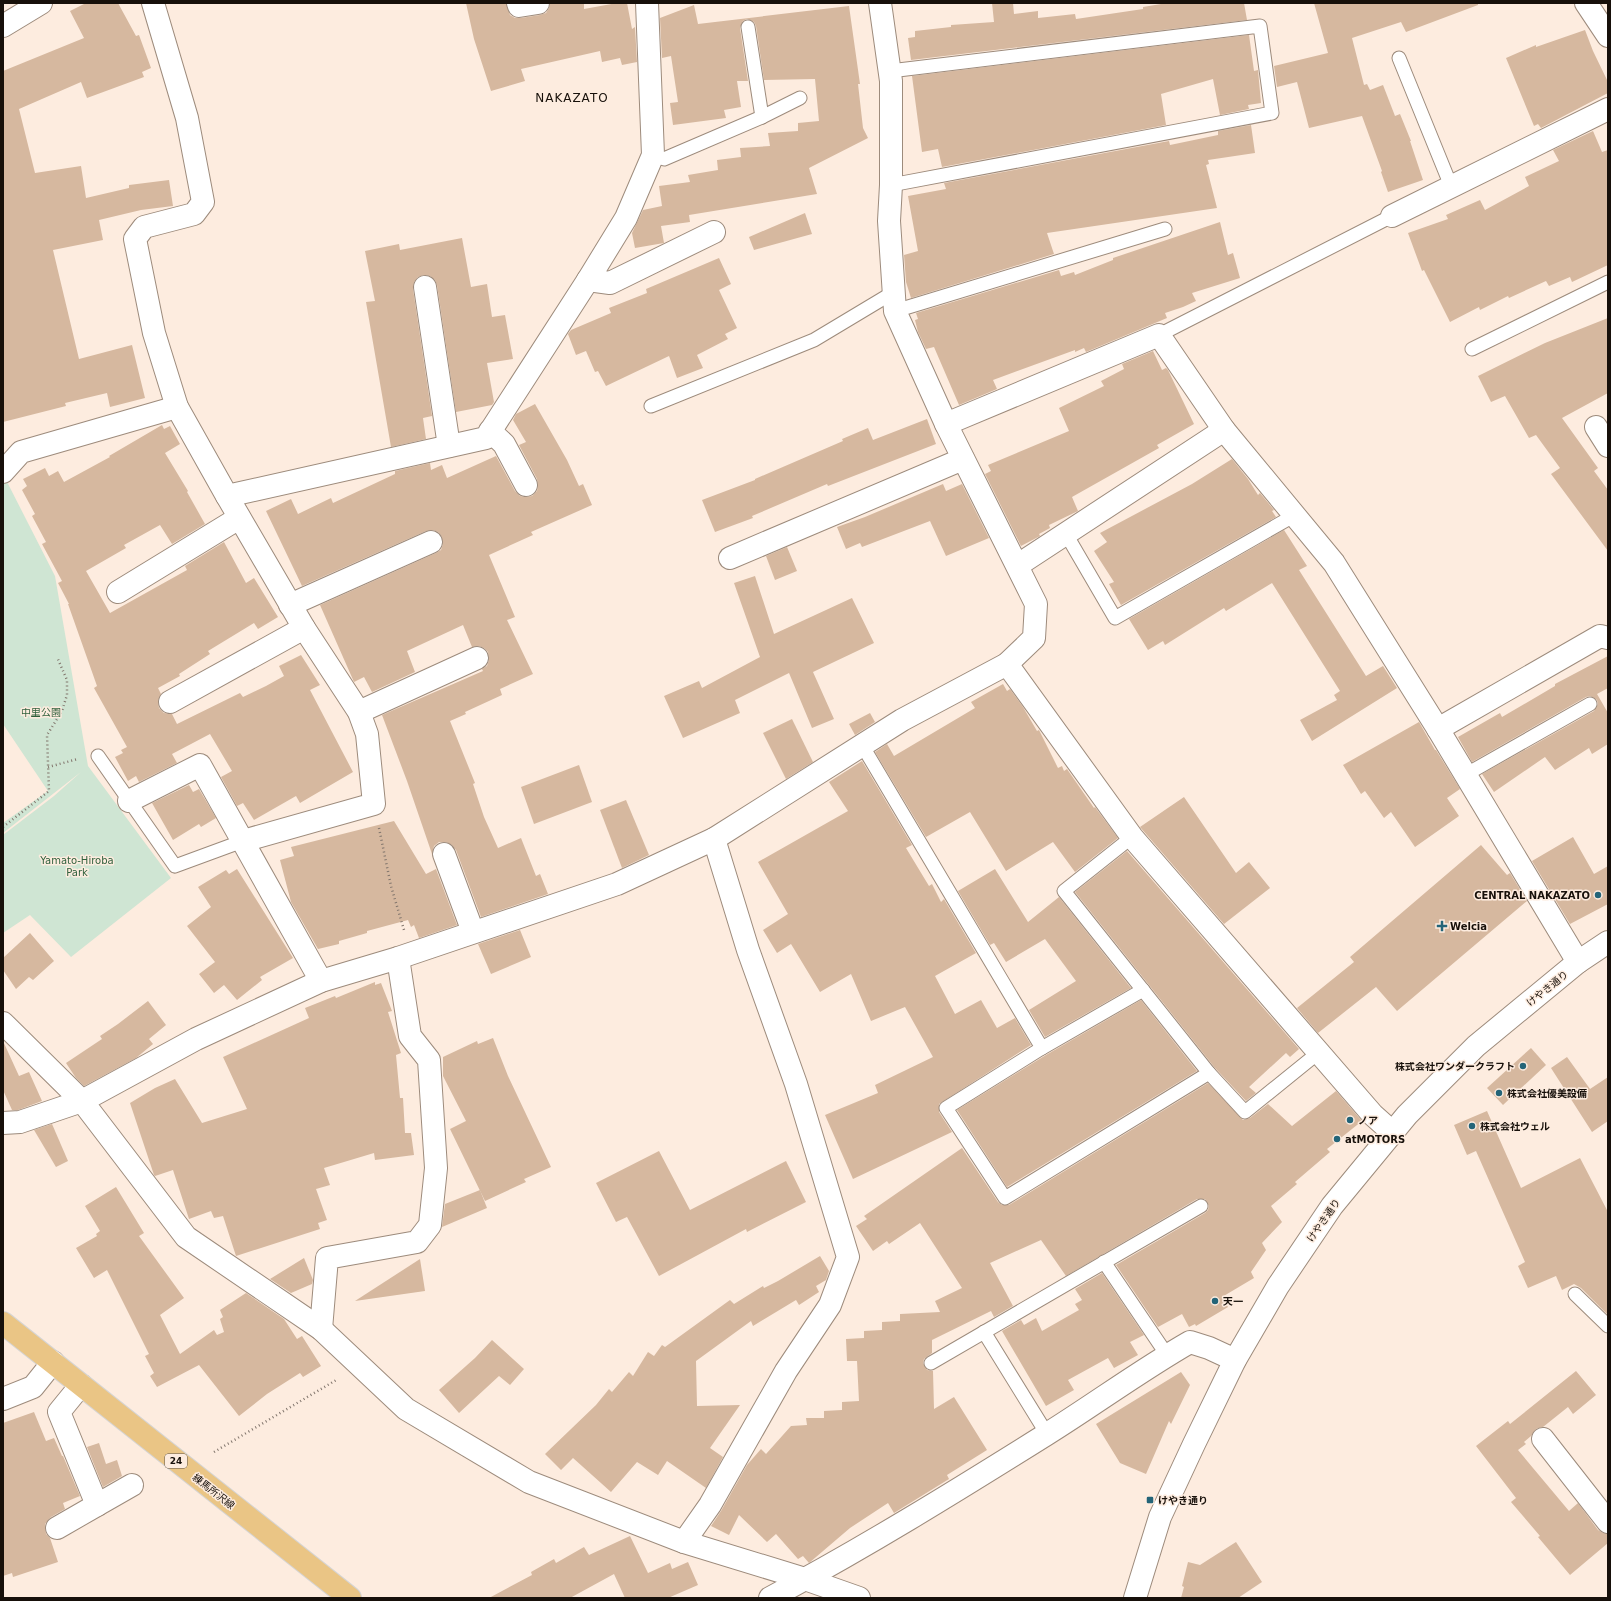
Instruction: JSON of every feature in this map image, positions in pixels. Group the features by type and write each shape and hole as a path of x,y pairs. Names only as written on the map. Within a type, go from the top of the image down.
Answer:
{"main road":[{"name":"練馬所沢線","path":"3,1323 350,1598"}],"street":[{"path":"3,26 41,3"},
{"path":"153,3 188,118 204,202 194,214 144,226 135,239 154,333 177,407 290,605 359,712 367,734 374,804 243,841"},
{"path":"518,3 519,6 538,3"},
{"path":"227,496 486,438 588,280 626,218 653,155 647,3"},
{"path":"3,1124 20,1122 82,1101 196,1039 320,981 404,956 616,884 714,839 902,720 1007,664 1034,638 1036,604 1018,565 946,424 894,301 889,221 891,185 891,82 880,3"},
{"path":"1586,3 1608,36"},
{"path":"1392,216 1608,109"},
{"path":"588,280 610,283 714,232"},
{"path":"424,287 449,446"},
{"path":"946,424 1159,335 1224,430 1334,562 1438,729 1578,962"},
{"path":"3,472 21,452 177,407"},
{"path":"1596,427 1608,446"},
{"path":"1018,565 1224,430"},
{"path":"490,431 504,444 526,485"},
{"path":"730,558 963,458"},
{"path":"118,592 240,518"},
{"path":"290,605 431,542"},
{"path":"170,702 304,628"},
{"path":"1438,729 1600,636 1608,638"},
{"path":"359,712 477,658"},
{"path":"1007,664 1132,837 1318,1053 1373,1115 1392,1132"},
{"path":"129,801 200,765 320,981"},
{"path":"684,1542 710,1505 786,1371 830,1305 848,1257 796,1084 748,950 714,839"},
{"path":"444,854 472,932"},
{"name":"けやき通り","path":"1135,1598 1160,1517 1235,1360 1278,1286 1332,1206 1407,1115 1476,1046 1578,962 1608,942"},
{"path":"320,1329 327,1258 416,1242 430,1225 436,1168 429,1060 410,1036 404,956"},
{"path":"3,1023 82,1101 186,1237 320,1329 360,1365 406,1410 529,1482 684,1542 859,1598"},
{"path":"770,1598 805,1580 1047,1434 1167,1355 1190,1342 1209,1348 1235,1360"},
{"path":"3,1399 33,1387 53,1362"},
{"path":"81,1385 60,1412 97,1505"},
{"path":"1543,1439 1608,1522"},
{"path":"57,1528 132,1485"}],"lane":[{"path":"890,71 1260,26 1272,113 891,185"},
{"path":"748,27 762,117"},
{"path":"1399,58 1451,186"},
{"path":"653,155 664,159 762,117 800,98"},
{"path":"1159,335 1392,216"},
{"path":"651,406 814,340 894,301 1165,229"},
{"path":"1472,349 1608,282"},
{"path":"1066,534 1115,618 1295,515"},
{"path":"1465,775 1590,704"},
{"path":"862,745 1042,1048"},
{"path":"98,756 175,866 243,841"},
{"path":"1132,837 1064,891 1209,1073 1245,1112 1318,1053"},
{"path":"1143,990 1042,1048 946,1108 1005,1198 1209,1073"},
{"path":"931,1363 1201,1206"},
{"path":"1104,1262 1167,1355"},
{"path":"1575,1294 1608,1326"},
{"path":"984,1332 1047,1434"}],"path":[{"path":"3,827 49,791 47,735 62,711 67,695 68,680 57,657"},
{"path":"48,767 86,757 98,756"},
{"path":"374,804 404,956"},
{"path":"214,1452 360,1365"}],"green space":[{"path":"3,474 55,576 88,766 171,878 71,957 30,915 3,933 3,835 54,796 81,772 3,833 3,823 48,791 3,724"}],"building":[{"path":"86,3 118,3 136,36 139,35 151,68 142,72 144,77 87,98 81,82 19,109 35,173 81,166 86,198 129,188 129,185 169,180 173,206 141,210 99,220 103,240 53,250 79,359 132,345 145,398 110,407 107,393 65,403 66,406 3,422 3,71 84,38 70,11"},
{"path":"466,3 506,3 510,15 515,18 521,18 546,13 550,3 584,3 584,9 617,3 627,3 632,29 635,27 637,62 622,65 620,58 602,62 600,51 521,69 525,81 491,91 474,39"},
{"path":"992,3 1013,3 1014,14 1038,11 1038,18 1075,14 1076,19 1143,9 1143,7 1167,3 1244,3 1247,20 911,60 908,38 915,37 915,31 951,27 951,25 994,22"},
{"path":"1314,3 1478,3 1478,5 1406,32 1401,22 1352,38 1364,85 1367,84 1370,90 1383,85 1395,116 1400,114 1411,141 1423,180 1388,192 1362,116 1309,128 1297,82 1277,87 1274,66 1328,53"},
{"path":"694,5 698,24 849,6 860,84 858,84 863,128 868,138 809,168 817,194 689,215 690,222 661,226 664,243 635,248 632,233 643,210 662,206 659,186 690,182 688,175 718,170 717,160 741,157 740,148 770,146 768,133 798,131 798,123 819,121 815,79 764,80 756,26 754,22 747,19 743,21 740,28 748,81 737,81 741,107 724,110 726,118 673,125 670,103 678,102 671,56 662,58 660,18"},
{"path":"1585,30 1608,82 1608,93 1541,128 1538,124 1534,126 1506,58 1536,45 1536,47"},
{"path":"1249,35 1254,71 1258,70 1261,103 1248,105 1249,109 1220,115 1213,79 1161,94 1166,125 942,167 938,149 922,152 912,76"},
{"path":"1251,125 1255,153 1208,160 1209,164 1206,165 1217,208 1047,233 1054,254 911,298 906,282 904,255 918,251 908,196 946,189 944,183 1169,141 1170,145 1218,135 1218,131"},
{"path":"1593,131 1602,152 1608,150 1608,265 1572,282 1570,277 1549,286 1546,281 1509,298 1508,296 1480,310 1479,307 1450,322 1424,270 1422,271 1408,233 1448,219 1446,215 1480,200 1485,210 1529,186 1525,177 1559,161 1553,150"},
{"path":"805,213 812,234 754,250 749,237"},
{"path":"1220,222 1228,255 1233,253 1240,278 1192,293 1196,301 1165,313 1167,318 1086,352 1084,348 1075,352 1075,350 993,380 997,389 959,405 934,347 926,349 918,332 915,320 918,319 916,313 1059,270 1061,276 1074,272 1075,275 1113,260 1113,258"},
{"path":"462,238 471,287 487,284 492,317 505,315 513,359 487,363 494,402 492,405 456,412 437,285 435,280 430,276 424,275 418,277 414,282 413,289 432,416 423,418 426,439 391,447 366,302 375,301 365,251 399,244 400,250"},
{"path":"719,258 731,284 719,290 737,328 725,334 728,339 697,355 703,368 677,378 669,356 606,386 598,371 595,372 586,351 576,355 568,334 571,330 611,313 609,308 647,293 646,289"},
{"path":"1608,318 1608,393 1562,418 1598,468 1594,471 1608,490 1608,551 1551,474 1560,468 1536,435 1529,438 1505,396 1491,402 1478,376 1545,343"},
{"path":"1153,351 1162,370 1166,368 1168,370 1194,424 1157,445 1159,448 1072,497 1078,511 1049,525 1050,528 1039,534 1040,536 1021,546 985,474 991,471 988,465 1069,431 1059,408 1104,386 1101,381 1124,369 1122,364"},
{"path":"535,404 567,460 579,486 583,484 592,505 531,532 533,535 489,555 515,617 507,620 533,674 500,689 502,695 465,712 466,714 450,721 475,783 473,784 484,817 498,848 521,838 536,876 540,874 548,894 481,917 456,850 452,845 446,842 439,842 434,846 432,854 382,715 483,671 482,669 487,666 489,660 488,652 479,646 472,647 463,625 407,651 415,672 372,692 364,677 354,682 320,605 436,553 441,550 443,544 442,537 438,532 433,530 426,531 302,586 266,511 291,499 298,514 331,498 333,503 395,474 395,471 430,463 431,470 442,465 447,478 496,456 515,491 520,496 532,496 537,491 537,479 519,445 526,442 513,420 516,414"},
{"path":"927,419 936,444 828,486 827,484 752,516 753,518 715,532 702,500 755,480 843,441 842,439 868,428 873,440"},
{"path":"162,425 164,429 170,426 180,444 165,453 188,491 187,492 205,524 172,544 160,525 124,545 126,548 86,571 110,613 187,570 185,566 224,542 246,583 254,578 278,617 258,629 254,623 208,651 210,654 179,674 180,676 158,688 161,694 158,701 159,708 164,713 172,714 177,724 240,693 243,697 284,676 279,666 301,655 320,685 310,690 353,772 300,803 296,796 254,820 243,803 237,806 221,777 232,771 210,734 172,754 177,763 139,782 136,776 128,781 115,757 123,753 121,750 127,747 94,688 97,686 69,604 58,583 62,581 42,544 46,542 32,516 35,514 22,490 27,486 23,479 45,468 49,476 58,471 64,482 110,457 109,456"},
{"path":"1232,459 1248,479 1258,495 1260,493 1274,510 1272,511 1276,517 1121,605 1109,584 1114,582 1094,551 1107,542 1100,533 1192,484"},
{"path":"943,484 946,491 962,484 989,538 946,556 930,521 862,547 860,543 846,549 837,527 865,517"},
{"path":"1284,530 1307,566 1299,570 1366,676 1383,666 1397,688 1312,741 1300,720 1337,700 1334,695 1340,691 1272,583 1226,611 1224,608 1165,645 1163,641 1148,650 1129,619"},
{"path":"787,547 797,571 775,580 766,556"},
{"path":"755,576 774,634 852,598 874,643 813,672 834,719 812,728 789,673 735,700 740,713 683,738 664,696 699,681 702,688 760,657 734,583"},
{"path":"1608,656 1608,688 1597,694 1608,713 1608,744 1592,754 1589,748 1555,770 1545,757 1494,792 1482,774 1594,711 1598,704 1597,700 1590,696 1586,697 1472,762 1458,737 1500,713 1502,717 1555,686 1555,684"},
{"path":"1003,684 1007,691 1010,689 1023,707 1037,731 1039,730 1058,768 1062,766 1064,771 1067,769 1094,808 1095,807 1118,838 1075,872 1053,842 1006,871 970,812 926,837 875,752 887,744 894,756 975,708 971,702"},
{"path":"870,713 875,722 855,735 849,724"},
{"path":"792,719 813,762 786,779 763,733"},
{"path":"1419,722 1460,789 1447,798 1459,816 1415,847 1391,812 1384,818 1365,791 1361,794 1343,765"},
{"path":"862,761 912,845 906,848 929,886 932,884 941,902 944,899 976,953 935,976 955,1014 981,1000 997,1028 1015,1018 1031,1045 939,1104 939,1112 952,1132 853,1179 825,1115 878,1093 875,1085 933,1057 905,1007 871,1021 851,974 820,992 791,944 777,953 763,930 788,914 758,862 848,811 829,782"},
{"path":"579,765 592,802 534,824 521,787"},
{"path":"189,785 193,792 199,789 216,818 201,827 199,824 173,840 152,803"},
{"path":"1184,797 1236,873 1249,862 1270,888 1224,924 1140,827"},
{"path":"626,800 649,855 622,868 600,810"},
{"path":"394,821 426,874 436,869 457,925 419,938 414,925 411,927 408,920 367,931 367,933 339,941 339,944 318,949 291,902 280,860 294,856 291,847"},
{"path":"1573,837 1594,874 1608,866 1608,904 1570,924 1532,861"},
{"name":"Welcia","path":"1481,845 1507,875 1510,873 1527,901 1397,1011 1376,987 1318,1033 1297,1008 1354,962 1350,957"},
{"path":"1127,851 1299,1049 1290,1057 1286,1053 1249,1087 1256,1093 1246,1101 1215,1068 1075,892"},
{"path":"237,869 293,958 260,977 262,980 237,1000 224,985 214,993 199,974 215,962 187,926 211,907 198,887 226,870 229,874"},
{"path":"995,869 1028,922 1059,897 1131,988 1045,1037 1029,1010 1076,981 1045,939 1006,962 994,943 990,945 958,891"},
{"path":"520,930 531,957 491,974 478,944"},
{"path":"30,933 54,961 33,980 29,977 16,989 3,970 3,958"},
{"path":"375,982 375,985 381,983 392,1011 388,1012 401,1053 396,1055 400,1098 403,1098 405,1133 411,1133 414,1155 375,1160 374,1153 324,1168 330,1185 316,1189 327,1220 318,1223 320,1229 236,1256 223,1216 214,1218 211,1211 189,1219 173,1170 155,1176 154,1175 130,1103 155,1088 175,1079 202,1123 247,1109 223,1057 309,1018 305,1008 335,996 336,998"},
{"path":"1141,1000 1197,1071 1007,1187 957,1110 1046,1055"},
{"path":"148,1001 166,1025 149,1039 153,1044 136,1058 84,1086 76,1078 66,1063 102,1039 100,1036"},
{"path":"493,1038 508,1076 551,1167 524,1179 526,1182 485,1201 450,1129 466,1121 443,1076 443,1057 477,1041 478,1044"},
{"path":"3,1041 19,1076 29,1072 42,1101 18,1110 12,1110 3,1090"},
{"path":"1531,1048 1546,1065 1503,1105 1487,1088"},
{"path":"1567,1057 1590,1089 1608,1077 1608,1121 1592,1132 1551,1068"},
{"path":"1208,1083 1243,1120 1250,1118 1268,1104 1292,1126 1336,1091 1362,1121 1327,1149 1330,1152 1295,1182 1297,1184 1271,1206 1282,1222 1262,1243 1266,1250 1251,1272 1254,1278 1222,1297 1228,1307 1196,1326 1195,1324 1189,1327 1182,1314 1158,1327 1116,1265 1205,1213 1209,1206 1205,1199 1197,1199 1066,1276 1041,1240 990,1263 1013,1306 994,1317 991,1311 932,1340 932,1353 924,1359 923,1363 927,1370 933,1371 934,1409 954,1397 987,1450 947,1475 949,1479 894,1513 888,1503 850,1528 809,1563 803,1556 798,1559 776,1534 767,1542 739,1515 729,1535 711,1526 747,1465 761,1449 766,1454 791,1426 807,1425 806,1418 824,1418 824,1411 842,1410 842,1402 859,1401 857,1361 847,1361 846,1339 864,1338 864,1331 882,1330 882,1322 900,1321 900,1314 940,1312 935,1301 962,1288 920,1223 889,1244 887,1241 873,1251 856,1226 867,1219 864,1216 962,1148 998,1202 1002,1205 1009,1205"},
{"path":"1487,1111 1521,1188 1580,1158 1608,1212 1608,1315 1581,1288 1574,1284 1562,1290 1556,1276 1528,1288 1518,1266 1525,1262 1476,1151 1467,1155 1454,1125"},
{"path":"52,1124 68,1161 56,1167 34,1130"},
{"path":"659,1151 690,1210 786,1161 806,1202 747,1232 746,1229 659,1276 627,1217 616,1222 596,1183"},
{"path":"116,1187 144,1233 139,1236 184,1298 160,1315 180,1354 214,1330 217,1335 224,1332 220,1319 223,1317 220,1310 246,1293 284,1319 297,1339 302,1336 321,1366 303,1377 300,1373 267,1394 239,1416 199,1365 157,1387 150,1376 154,1373 145,1356 149,1354 107,1270 94,1278 76,1248 97,1236 96,1234 100,1231 85,1206"},
{"path":"480,1190 487,1208 442,1227 445,1204"},
{"path":"820,1256 829,1271 826,1280 816,1286 819,1292 799,1305 796,1300 753,1326 751,1321 696,1361 697,1406 740,1405 710,1448 723,1457 706,1488 667,1461 658,1475 637,1462 611,1492 573,1458 561,1470 545,1454 596,1405 609,1389 612,1392 629,1372 633,1376 648,1352 654,1356 662,1345 665,1347 730,1300 734,1304 763,1286 764,1288 778,1281"},
{"path":"304,1258 313,1280 312,1284 291,1293 270,1279"},
{"path":"420,1259 425,1291 355,1301"},
{"path":"1102,1273 1144,1335 1130,1342 1138,1355 1114,1368 1108,1358 1068,1380 1074,1390 1046,1406 1002,1331 1021,1320 1024,1325 1036,1318 1042,1331 1079,1310 1075,1304 1082,1300 1075,1289"},
{"path":"492,1340 524,1369 510,1385 499,1376 459,1413 439,1390 475,1358"},
{"path":"1576,1371 1596,1395 1573,1414 1568,1407 1543,1427 1536,1429 1524,1442 1526,1444 1518,1450 1569,1511 1578,1503 1598,1530 1608,1534 1608,1543 1570,1575 1511,1502 1516,1498 1476,1446 1508,1421 1510,1424"},
{"path":"1181,1372 1190,1385 1171,1424 1169,1421 1146,1474 1120,1463 1096,1424"},
{"path":"34,1412 46,1441 54,1438 80,1496 63,1503 65,1509 51,1517 45,1524 46,1534 50,1538 58,1562 13,1577 12,1573 3,1576 3,1423"},
{"path":"99,1443 106,1464 117,1460 122,1476 103,1487 87,1447"},
{"path":"630,1536 648,1573 670,1563 672,1569 688,1562 698,1585 668,1598 625,1598 614,1574 570,1598 489,1598 532,1575 531,1572 554,1559 556,1563 584,1547 589,1555"},
{"path":"1236,1542 1262,1582 1238,1598 1181,1598 1184,1587 1182,1586 1188,1562 1200,1565"}],"place":[{"name":"CENTRAL NAKAZATO","path":"1598,895"},
{"name":"Welcia","path":"1442,926"},
{"name":"株式会社ワンダークラフト","path":"1523,1066"},
{"name":"株式会社優美設備","path":"1499,1093"},
{"name":"ノア","path":"1350,1120"},
{"name":"株式会社ウェル","path":"1472,1126"},
{"name":"atMOTORS","path":"1337,1139"},
{"name":"天一","path":"1215,1301"},
{"name":"けやき通り","path":"1150,1500"}],"district":[{"name":"NAKAZATO","path":"572,98"}],"park label":[{"name":"中里公園","path":"41,712"},
{"name":"Yamato-Hiroba Park","path":"77,866"}]}
